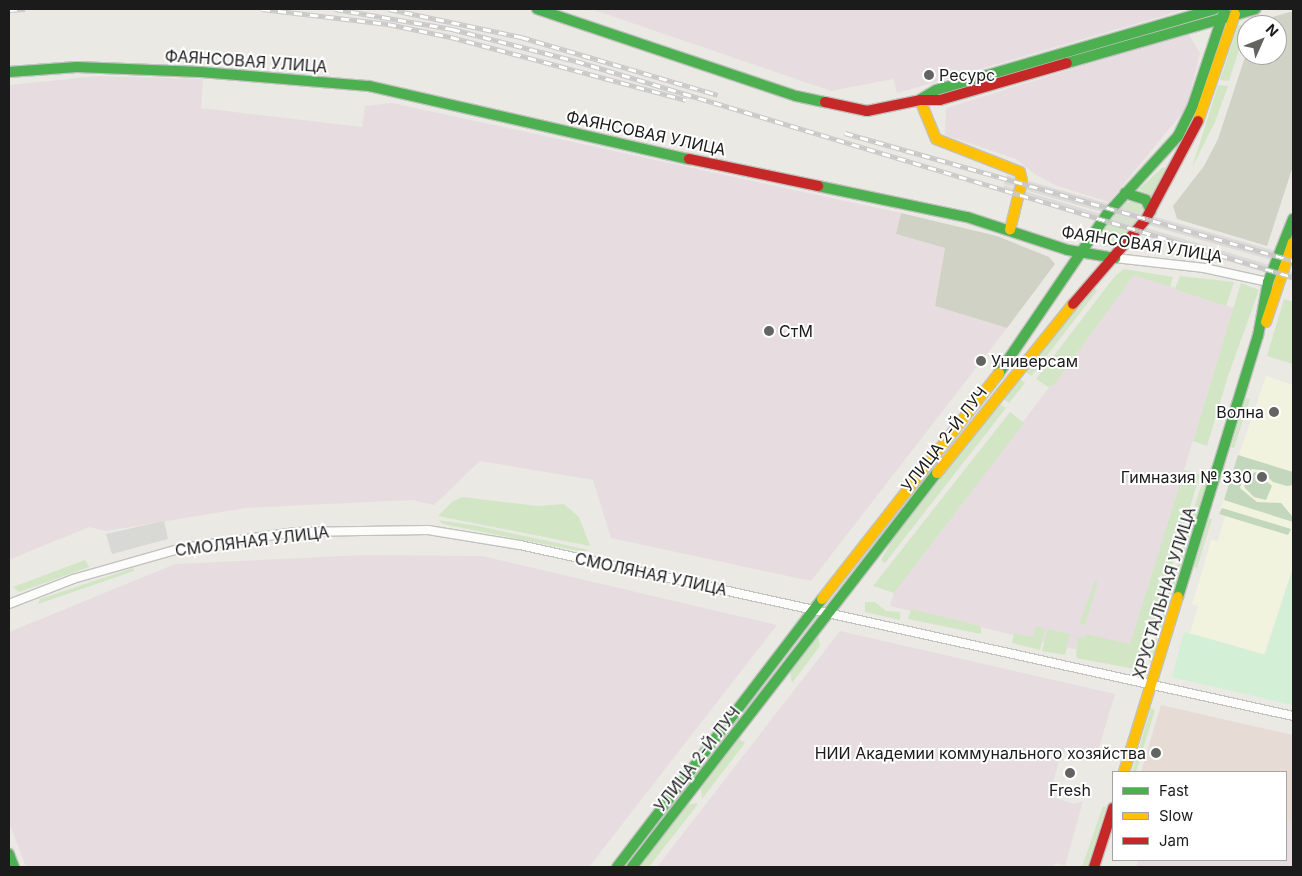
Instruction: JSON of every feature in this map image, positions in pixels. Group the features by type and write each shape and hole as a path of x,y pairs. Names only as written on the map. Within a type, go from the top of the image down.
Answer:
{"street":[{"path":"537,9 831,106 867,111 920,100 940,100 1223,13 1255,9"},
{"path":"920,100 936,90 1214,9"},
{"name":"УЛИЦА 2-Й ЛУЧ","path":"632,867 1017,370 1114,258 1151,211 1202,114 1232,11"},
{"name":"УЛИЦА 2-Й ЛУЧ","path":"618,867 1008,363 1081,253 1125,194 1154,163 1186,123 1223,13"},
{"name":"ФАЯНСОВАЯ УЛИЦА","path":"9,72 77,67 181,71 369,86 648,150 940,211 1010,230 1081,253 1204,268 1268,282"},
{"path":"920,100 936,139 1014,167 1020,172 1022,181 1010,230"},
{"path":"1125,194 1146,200 1151,211"},
{"name":"ХРУСТАЛЬНАЯ УЛИЦА","path":"1258,336 1268,282 1293,219"},
{"name":"ХРУСТАЛЬНАЯ УЛИЦА","path":"1124,771 1258,336 1280,285 1293,242"},
{"name":"СМОЛЯНАЯ УЛИЦА","path":"9,604 73,579 182,548 296,532 404,529 488,539 1293,716"},
{"path":"1094,867 1112,811"},
{"path":"9,854 14,867"}],"shaded area":[{"path":"591,9 1187,9 897,93 893,79 831,91"},
{"path":"1293,11 1293,166 1267,246 1177,219 1173,206 1204,166 1218,139 1242,65 1287,65 1287,15 1280,15"},
{"path":"1188,33 1200,53 1187,107 1109,202 1057,186 1036,175 1016,159 945,135 946,108"},
{"path":"98,76 203,79 201,108 362,127 365,106 392,103 901,213 897,234 945,248 935,306 1007,328 811,581 611,538 593,480 480,461 434,505 412,500 246,508 106,531 89,527 9,560 9,85"},
{"path":"901,213 997,236 1049,257 1055,264 1007,328 935,306 945,248 896,234"},
{"path":"1135,274 1234,308 1125,661 890,606 894,592"},
{"path":"1266,376 1293,385 1293,567 1264,654 1190,633 1198,606 1192,604 1211,540 1218,541 1225,516 1219,514"},
{"path":"1238,455 1293,472 1293,485 1287,486 1273,482 1260,470 1252,469 1243,478 1240,488 1257,502 1281,503 1293,517 1293,522 1224,500"},
{"path":"1256,472 1272,486 1266,500 1254,497 1244,487 1248,475"},
{"path":"1222,508 1291,529 1288,535 1219,514"},
{"path":"164,521 168,539 112,554 106,534"},
{"path":"364,555 482,556 777,625 589,867 26,867 9,822 9,632 175,564"},
{"path":"1293,568 1293,705 1172,677 1184,632 1265,655"},
{"path":"840,631 1115,694 1097,754 1079,756 1062,751 1049,796 1074,804 1083,801 1065,866 1056,863 1053,867 657,867"},
{"path":"1161,705 1293,735 1293,823 1287,822 1287,771 1141,771"},
{"path":"1287,822 1293,823 1293,867 1136,867 1138,861 1287,861"}],"green space":[{"path":"1237,29 1237,56 1229,81 1220,80"},
{"path":"1218,85 1228,86 1215,122 1192,168"},
{"path":"1166,167 1151,198 1139,189 1162,168"},
{"path":"1132,201 1143,207 1141,217 1119,244 1105,247 1100,237 1102,228 1122,204"},
{"path":"1124,269 1173,277 1170,287 1134,275 1054,385 1048,387 1036,379 1115,276"},
{"path":"1180,276 1234,282 1226,306 1175,289"},
{"path":"1241,283 1259,290 1228,376 1207,446 1193,441"},
{"path":"1094,288 1097,291 1031,376 1024,370"},
{"path":"1284,299 1293,302 1293,364 1267,356"},
{"path":"1018,377 1025,383 1009,403 1002,398"},
{"path":"1246,398 1250,399 1234,448 1231,447"},
{"path":"998,403 1006,408 885,563 881,560 896,534"},
{"path":"1010,412 1024,423 894,593 873,586"},
{"path":"1184,470 1200,474 1140,670 1076,658 1077,637 1084,638 1086,634 1130,644"},
{"path":"1209,471 1151,662 1148,660 1205,473"},
{"path":"462,497 537,506 564,504 579,517 590,546 438,516 452,502"},
{"path":"1209,519 1212,519 1197,568 1194,567"},
{"path":"438,520 478,526 589,550 583,552 443,524"},
{"path":"85,560 89,567 19,592 13,587"},
{"path":"133,568 134,571 38,604 40,599"},
{"path":"1095,581 1098,582 1085,625 1079,624"},
{"path":"865,602 875,602 886,611 900,612 900,620 865,612"},
{"path":"911,609 981,626 981,634 908,619"},
{"path":"1036,626 1045,629 1040,650 1012,643 1014,633 1033,637"},
{"path":"1047,629 1070,634 1065,655 1042,651"},
{"path":"818,636 820,646 792,683 790,672"},
{"path":"1151,708 1155,710 1136,771 1132,771"},
{"path":"739,739 745,743 702,799 701,788"},
{"path":"698,804 649,867 639,867 687,805"},
{"path":"1103,806 1106,807 1087,867 1082,867"}],"pier":[{"path":"1007,175 1293,256 1293,266 1004,184"},
{"path":"1004,185 1293,272 1293,281 1002,192"}],"railway":[{"path":"9,10 25,9"},
{"path":"262,9 388,24 451,37 686,100"},
{"path":"335,9 452,29 576,61 1293,277"},
{"path":"389,9 521,37 718,95"},
{"path":"845,133 1293,261"}],"traffic: fast":[{"path":"537,9 796,96 825,102"},
{"path":"921,99 936,90 1214,9"},
{"path":"999,373 1107,214 1178,136 1193,105 1225,9"},
{"path":"1067,63 1255,9"},
{"path":"9,72 77,67 201,72 369,86 689,159"},
{"path":"818,186 967,217 1068,250 1115,258"},
{"path":"1125,193 1146,200 1151,211"},
{"path":"1178,597 1258,336 1268,282 1293,219"},
{"path":"632,867 937,473"},
{"path":"617,867 822,599"},
{"path":"9,854 14,867"}],"traffic: slow":[{"path":"1198,121 1235,14"},
{"path":"920,100 936,139 1020,172 1022,181 1010,230"},
{"path":"1266,322 1293,242"},
{"path":"937,473 1073,304"},
{"path":"822,599 999,373"},
{"path":"1124,771 1178,597"}],"traffic: jam":[{"path":"825,102 867,111 920,100 940,100 1067,63"},
{"path":"1073,304 1146,219 1198,121"},
{"path":"689,159 818,186"},
{"path":"1094,867 1112,811"}],"place":[{"name":"Ресурс","path":"929,75"},
{"name":"СтМ","path":"769,331"},
{"name":"Универсам","path":"981,361"},
{"name":"Волна","path":"1274,412"},
{"name":"Гимназия № 330","path":"1262,477"},
{"name":"НИИ Академии коммунального хозяйства","path":"1156,753"},
{"name":"Fresh","path":"1070,773"}]}
